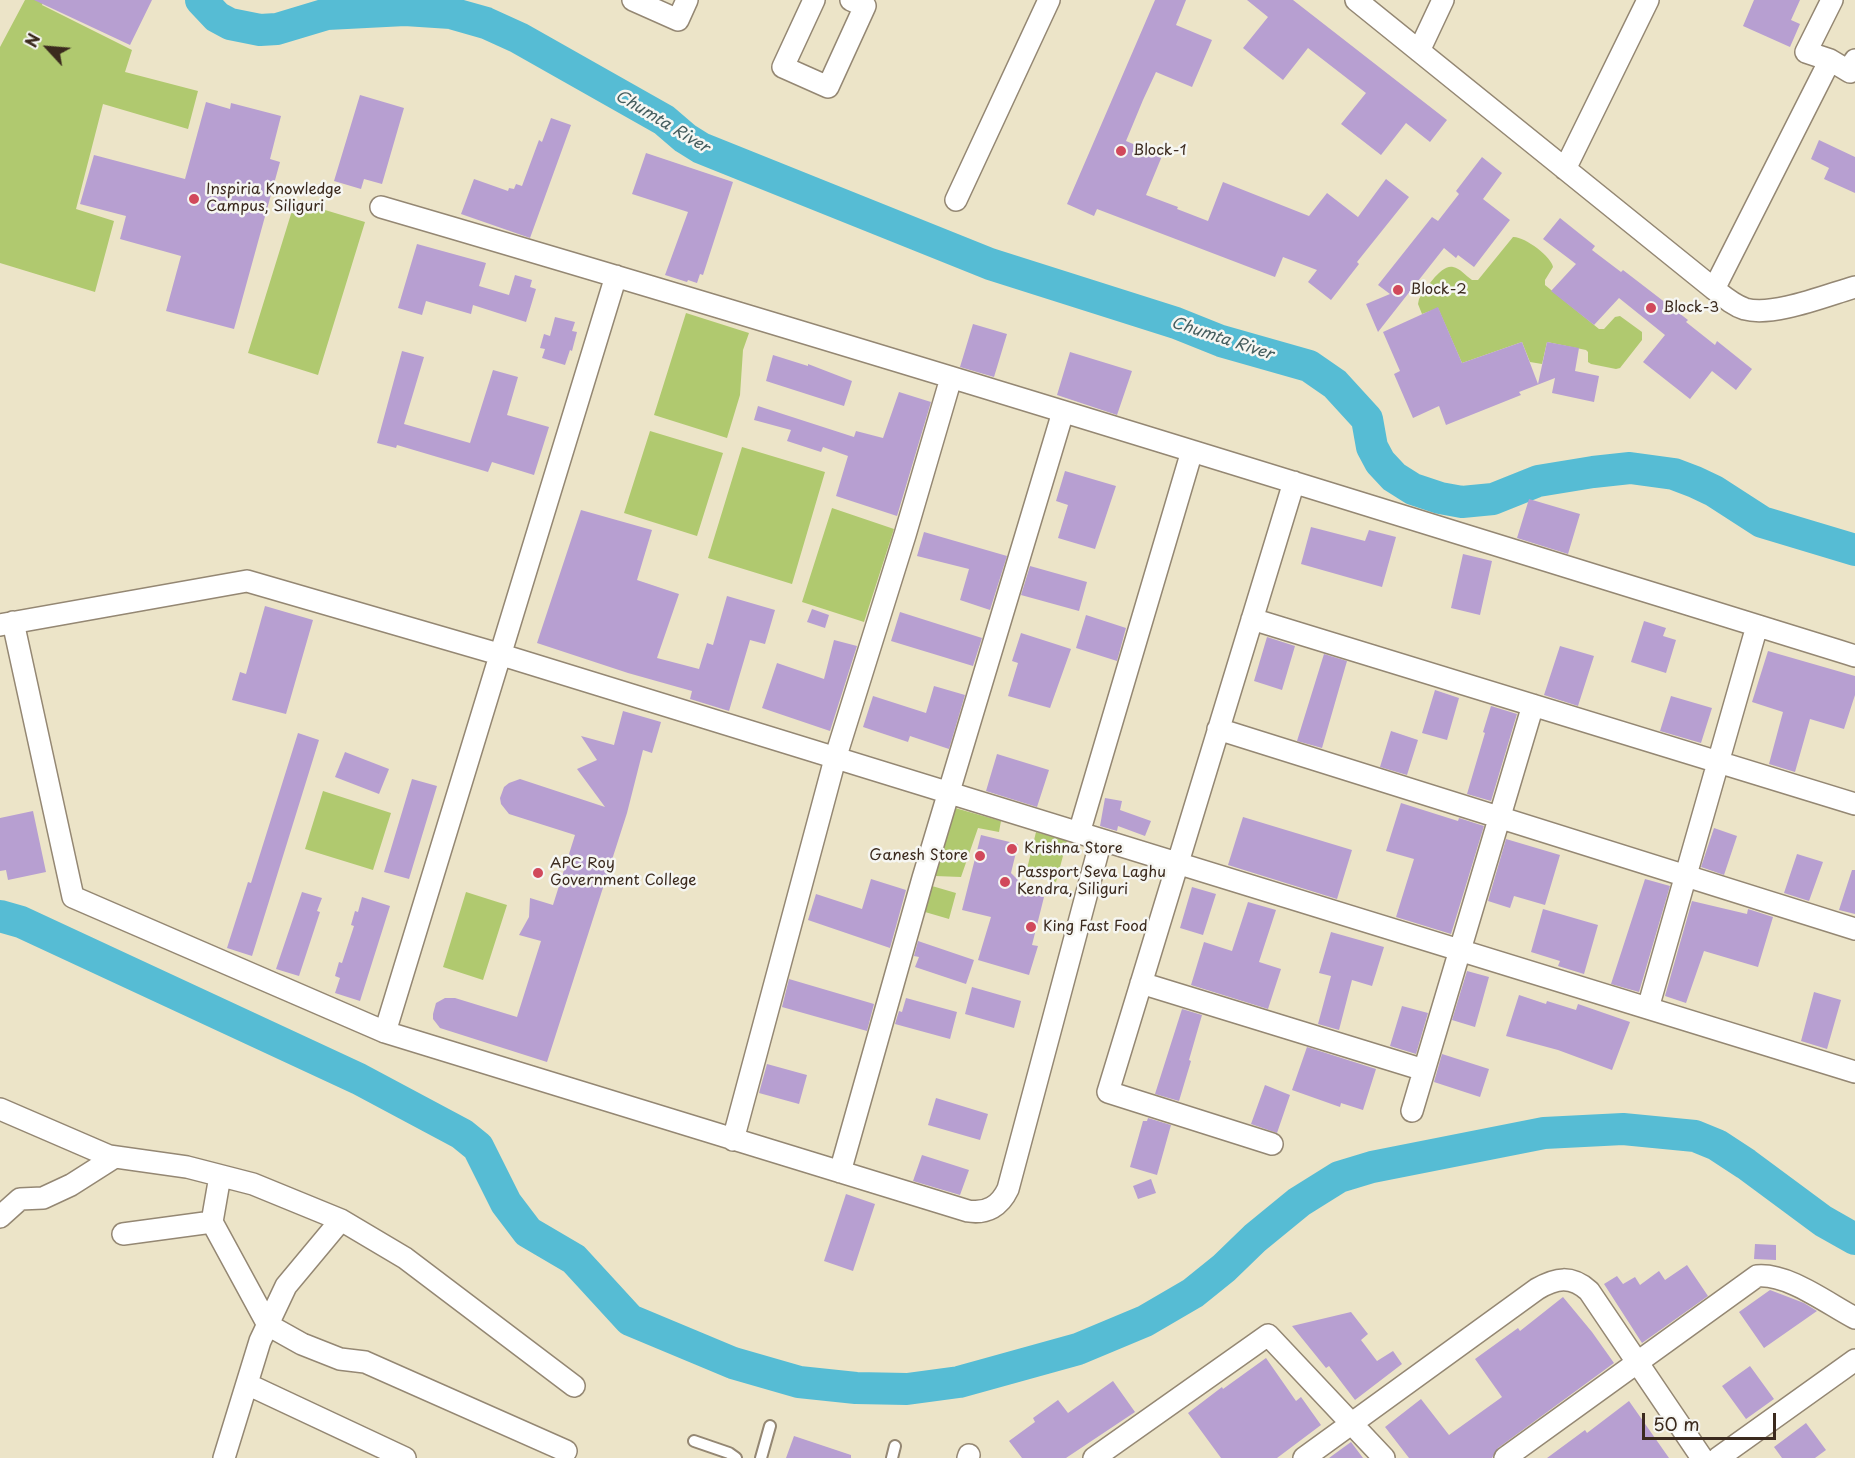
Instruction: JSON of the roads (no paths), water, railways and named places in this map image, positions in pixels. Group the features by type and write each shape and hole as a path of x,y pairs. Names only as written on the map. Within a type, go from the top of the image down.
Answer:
{"street":[{"path":"633,0 678,20 687,0"},
{"path":"814,0 783,67 828,87 864,6 851,0"},
{"path":"956,200 1048,0"},
{"path":"1356,0 1736,305 1744,309 1763,312 1855,287"},
{"path":"1419,51 1443,0"},
{"path":"1564,169 1648,0"},
{"path":"1832,0 1806,52 1830,60 1850,72 1855,60"},
{"path":"1714,289 1830,60"},
{"path":"381,207 1294,482 1855,656"},
{"path":"385,1032 616,276"},
{"path":"733,1140 835,759 951,378"},
{"path":"840,1172 948,793 1063,412"},
{"path":"1079,833 1192,451"},
{"path":"1272,1144 1108,1092 1294,482"},
{"path":"1101,840 1008,1189 996,1206 986,1211 968,1212 385,1032 74,897 7,624 247,581 502,655 1855,1072"},
{"path":"1252,619 1855,804"},
{"path":"1648,1008 1757,626"},
{"path":"1412,1111 1533,705"},
{"path":"1218,729 1855,929"},
{"path":"1141,983 1424,1070"},
{"path":"0,1109 69,1140 115,1157 187,1167 253,1184 341,1220 405,1258 574,1386"},
{"path":"0,1217 20,1199 42,1198 71,1185 115,1157"},
{"path":"220,1176 212,1222 268,1325 302,1344 340,1359 365,1362 567,1451"},
{"path":"224,1458 260,1341 286,1286 341,1220"},
{"path":"123,1234 212,1222"},
{"path":"1505,1458 1757,1276 1766,1275 1791,1283 1855,1318"},
{"path":"1304,1458 1537,1289 1551,1281 1573,1280 1589,1291 1702,1458"},
{"path":"1094,1458 1268,1335 1384,1458"},
{"path":"1718,1458 1855,1360"},
{"path":"247,1384 405,1458"}],"lane":[{"path":"761,1458 770,1426"},
{"path":"694,1441 729,1453 736,1458"},
{"path":"892,1458 895,1446"}],"waterway":[{"name":"Chumta River","path":"201,0 217,17 230,24 260,30 277,29 327,14 405,10 451,13 486,23 519,38 664,120 701,148 990,264 1176,323 1221,341 1309,366 1335,384 1367,419 1372,447 1380,462 1394,477 1413,489 1440,498 1462,502 1493,499 1538,481 1630,468 1674,474 1714,491 1762,522 1855,550"},
{"path":"0,916 21,922 359,1079 462,1134 478,1147 506,1203 528,1232 574,1259 630,1320 733,1363 799,1382 856,1388 907,1389 959,1382 1078,1349 1145,1321 1193,1293 1299,1202 1339,1177 1372,1167 1544,1133 1623,1129 1695,1136 1717,1145 1823,1221 1855,1239"}],"place":[{"name":"Block-1","path":"1121,151"},
{"name":"Inspiria Knowledge Campus, Siliguri","path":"194,199"},
{"name":"Block-2","path":"1398,290"},
{"name":"Block-3","path":"1651,308"},
{"name":"Krishna Store","path":"1012,849"},
{"name":"Ganesh Store","path":"980,856"},
{"name":"APC Roy Government College","path":"538,873"},
{"name":"Passport Seva Laghu Kendra, Siliguri","path":"1005,882"},
{"name":"King Fast Food","path":"1031,927"}]}
